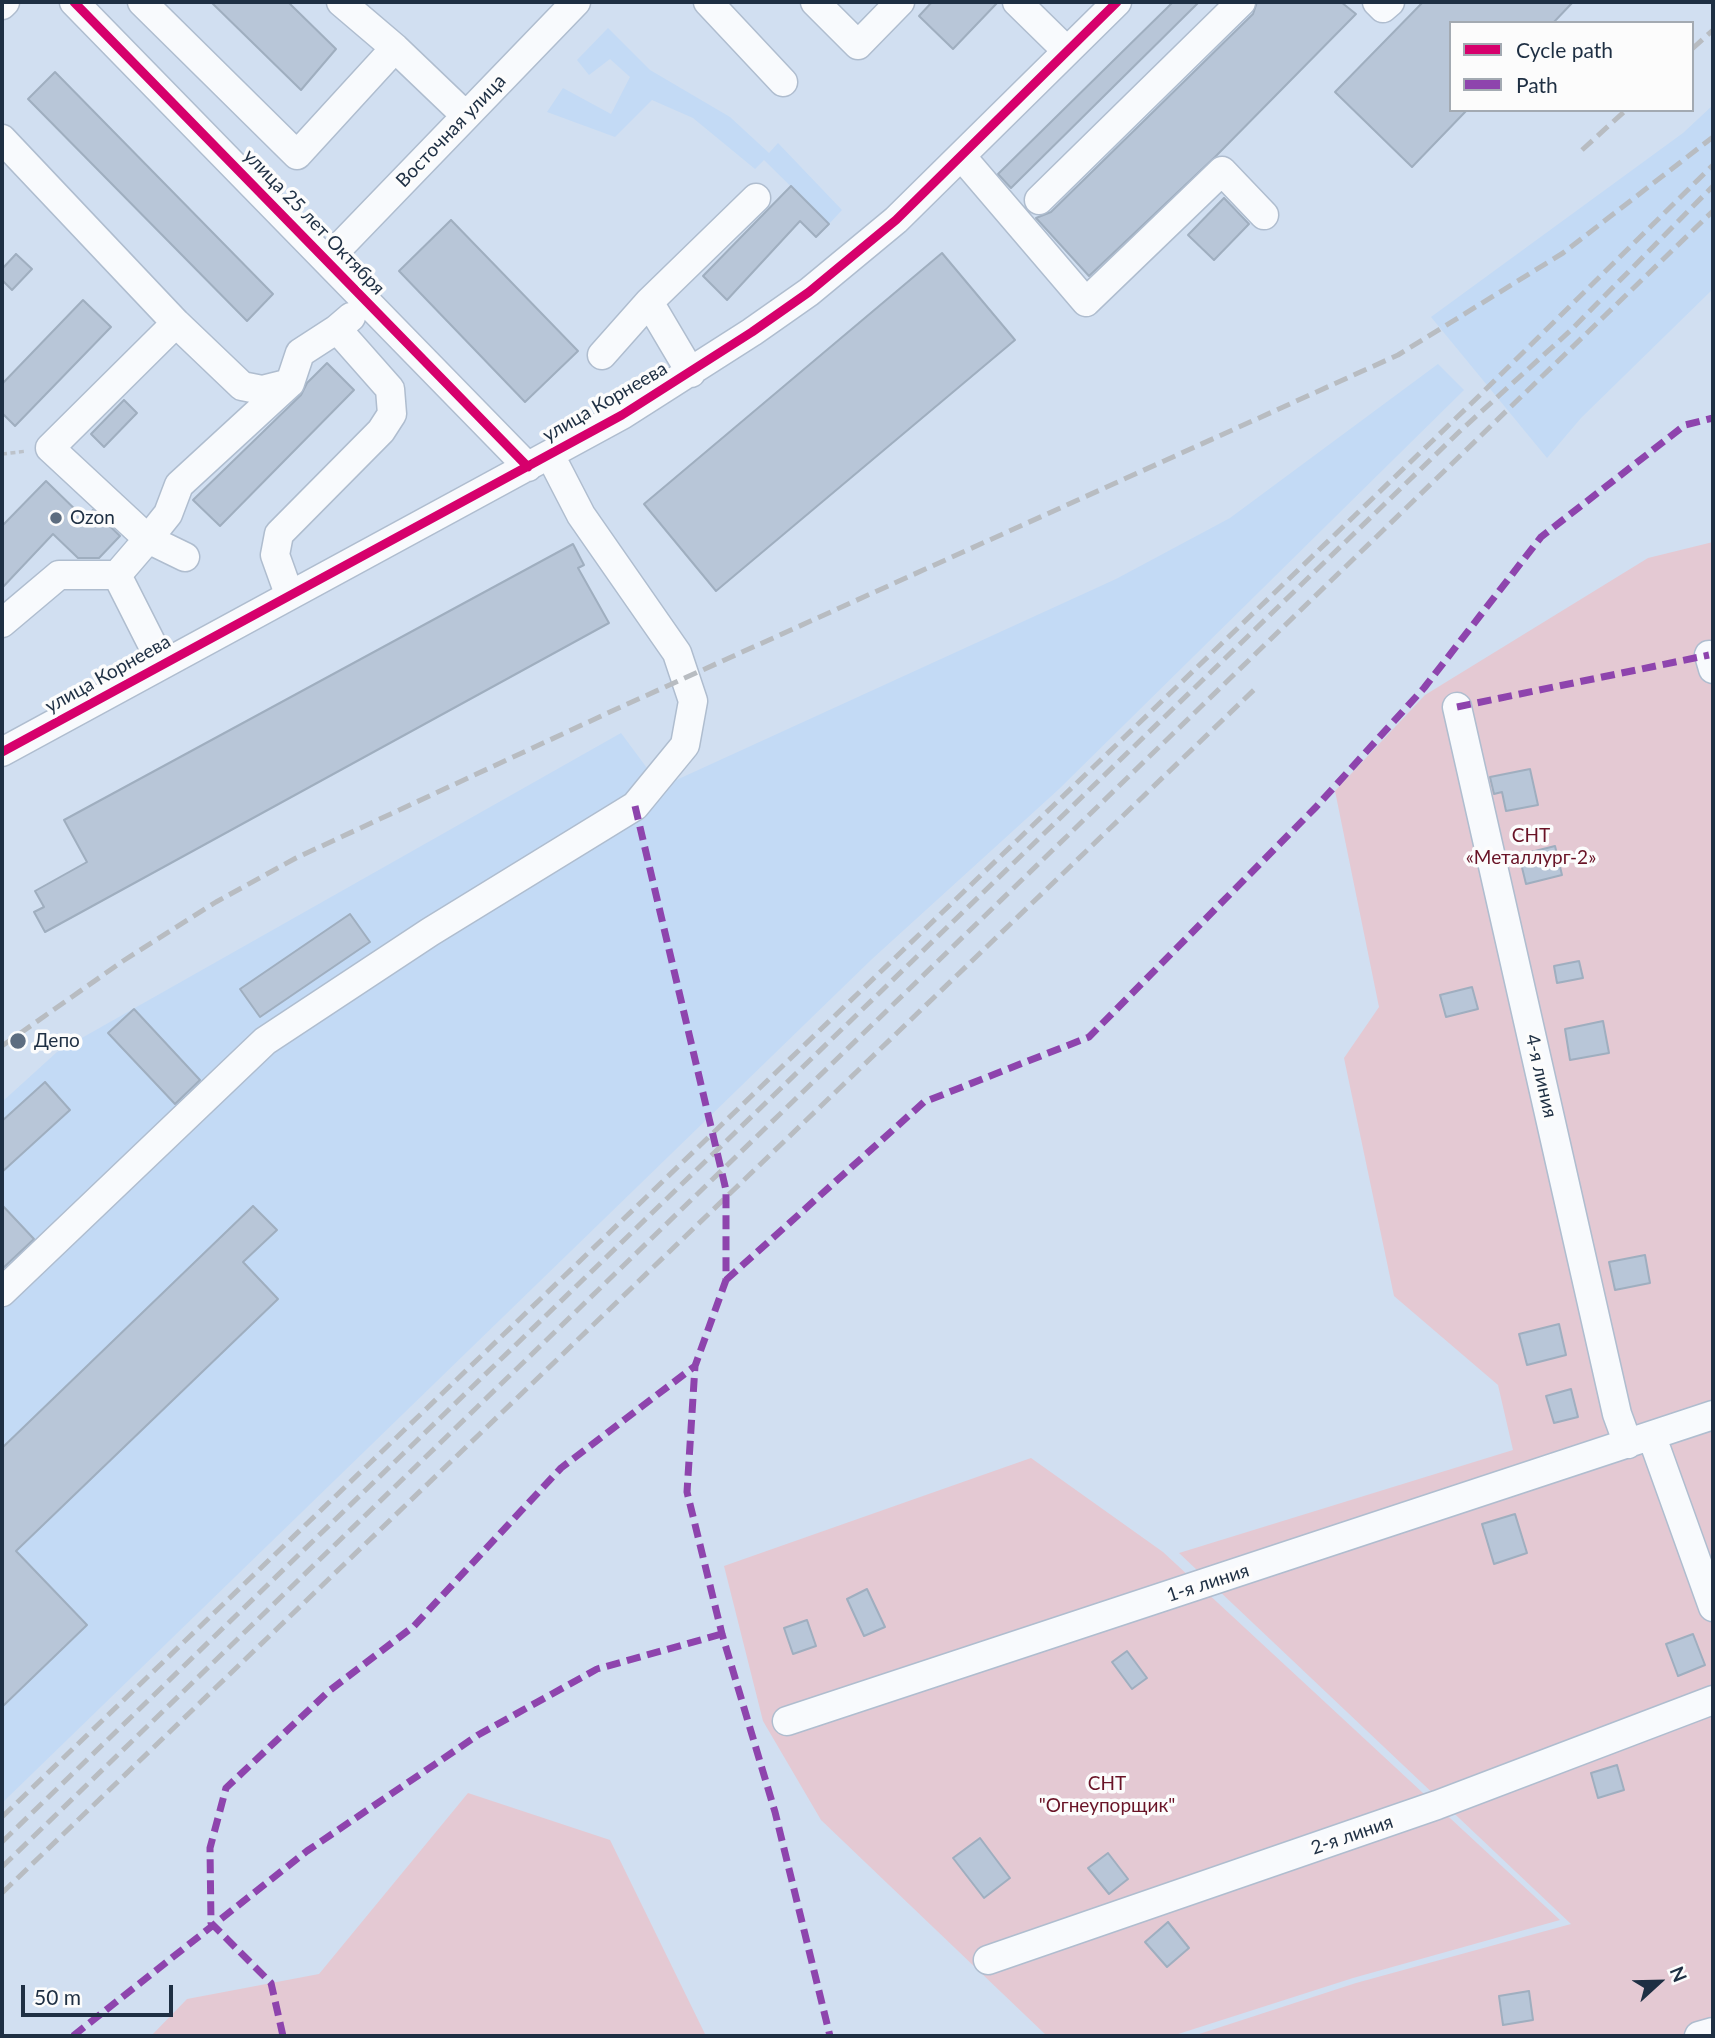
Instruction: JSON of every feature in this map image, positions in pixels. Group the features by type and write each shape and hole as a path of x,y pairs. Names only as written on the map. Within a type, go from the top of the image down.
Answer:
{"street":[{"name":"улица 25 лет Октября","path":"2,1292 265,1041 430,932 635,806 685,745 692,701 677,653 581,515 539,461 367,301 74,2"},
{"path":"142,2 297,155 395,48"},
{"path":"343,2 465,116"},
{"name":"Восточная улица","path":"327,260 576,2"},
{"path":"708,2 783,82"},
{"path":"815,2 858,46 900,2"},
{"path":"1017,2 1067,51"},
{"name":"улица Корнеева","path":"2,752 289,594 539,461 691,373 829,277 896,220 1117,2"},
{"path":"1039,200 1241,2"},
{"path":"1377,2 1383,8 1390,2"},
{"path":"2,139 176,323 242,386 262,390 290,383"},
{"path":"962,157 1086,302 1222,171 1264,215"},
{"path":"602,355 649,302 756,198"},
{"path":"2,623 59,575 117,575 168,514 179,485 290,383 300,354 337,329 367,301"},
{"path":"649,302 691,373"},
{"path":"176,323 50,448 148,539 185,557"},
{"path":"289,594 275,555 279,534 381,431 393,414 390,388 337,329"},
{"path":"117,575 162,664"},
{"name":"4-я линия","path":"1457,708 1617,1414 1640,1441 1713,1607"},
{"name":"1-я линия","path":"787,1721 1713,1415"},
{"name":"2-я линия","path":"988,1960 1437,1805 1713,1700"},
{"path":"1699,2036 1713,2032"}],"shaded area":[{"path":"608,28 650,70 730,117 769,153 778,143 842,210 829,224 764,160 755,169 693,118 652,100 615,137 547,112 563,88 611,114 630,77 610,59 589,75 577,60"},
{"path":"1713,105 1713,289 1581,418 1547,458 1431,317 1683,133"},
{"path":"1438,364 1464,390 1059,789 872,959 2,1803 2,1102 57,1052 621,733 661,787 1116,579 1230,518"}],"green space":[{"name":"СНТ «Металлург-2»","path":"1713,542 1713,2036 1193,2036 1356,1983 1571,1924 1179,1553 1513,1450 1498,1385 1394,1296 1344,1058 1379,1007 1335,791 1425,695 1648,558"},
{"name":"СНТ \"Огнеупорщик\"","path":"1031,1458 1163,1552 1560,1920 1353,1978 1172,2036 1047,2036 821,1820 763,1721 724,1566"},
{"path":"468,1793 610,1840 706,2036 151,2036 187,1999 319,1974"}],"building":[{"path":"211,2 288,2 336,49 301,90"},
{"path":"932,2 998,2 953,49 919,16"},
{"path":"1173,2 1199,2 1011,188 998,174"},
{"path":"1257,2 1341,2 1356,14 1215,157 1089,276 1036,218 1051,212 1253,14"},
{"path":"1423,2 1573,2 1555,21 1449,21 1449,112 1465,112 1412,167 1335,92"},
{"path":"55,72 273,294 247,321 28,99"},
{"path":"791,186 829,224 816,237 800,221 727,300 703,276"},
{"path":"1224,198 1249,224 1214,260 1188,235"},
{"path":"451,220 578,351 525,402 399,271"},
{"path":"942,253 1015,340 716,591 644,504"},
{"path":"16,254 32,269 12,290 2,280 2,269"},
{"path":"83,300 111,327 15,426 2,413 2,384"},
{"path":"327,363 354,390 220,526 193,500 301,395 307,383"},
{"path":"124,400 137,413 104,447 91,434"},
{"path":"46,481 85,519 93,510 120,536 99,558 78,558 53,534 2,588 2,526"},
{"path":"573,544 584,565 578,568 609,623 45,932 34,912 44,907 35,891 87,862 64,820"},
{"path":"1530,769 1538,805 1506,811 1502,792 1494,794 1490,777"},
{"path":"1555,846 1562,875 1526,884 1519,855"},
{"path":"350,914 370,942 260,1017 240,989"},
{"path":"1579,961 1583,978 1557,983 1554,966"},
{"path":"1472,987 1478,1009 1446,1017 1440,995"},
{"path":"134,1009 200,1080 175,1104 108,1033"},
{"path":"1603,1021 1609,1053 1570,1060 1565,1029"},
{"path":"45,1082 70,1110 2,1172 2,1121"},
{"path":"2,1205 34,1239 2,1269"},
{"path":"253,1206 277,1230 243,1262 278,1299 16,1551 87,1625 2,1707 2,1448"},
{"path":"1645,1255 1650,1283 1615,1290 1609,1262"},
{"path":"1559,1324 1566,1355 1527,1365 1519,1334"},
{"path":"1571,1389 1578,1417 1554,1423 1546,1396"},
{"path":"1515,1514 1527,1553 1494,1564 1482,1524"},
{"path":"867,1589 885,1627 864,1636 847,1599"},
{"path":"807,1620 816,1646 793,1654 784,1628"},
{"path":"1693,1634 1705,1665 1678,1676 1666,1644"},
{"path":"1127,1651 1147,1678 1132,1689 1112,1662"},
{"path":"1617,1765 1624,1790 1598,1798 1591,1773"},
{"path":"980,1838 1010,1878 984,1898 953,1858"},
{"path":"1108,1853 1128,1879 1109,1894 1088,1868"},
{"path":"1168,1922 1189,1948 1167,1967 1145,1942"},
{"path":"1529,1991 1533,2020 1503,2025 1499,1996"}],"railway":[{"path":"1694,47 1713,30"},
{"path":"1582,150 1624,112"},
{"path":"2,1046 123,961 216,902 296,858 612,711 1398,355 1563,253 1713,137"},
{"path":"2,1817 1479,396 1713,165"},
{"path":"2,1842 1460,431 1570,331 1713,186"},
{"path":"2,1867 1713,211"},
{"path":"2,1893 1258,686"}],"marked path":[{"path":"726,1280 924,1102 1089,1037 1316,807 1424,688 1541,537 1685,425 1713,418"},
{"path":"1457,707 1709,655"},
{"path":"635,806 726,1190 726,1280 695,1366 687,1492 722,1634 775,1812 830,2036"},
{"path":"283,2036 271,1983 211,1923 210,1848 226,1788 329,1691 414,1626 561,1468 695,1366"},
{"path":"73,2036 307,1851 478,1735 597,1669 722,1634"}],"cycle path":[{"path":"74,2 528,467"},
{"path":"2,752 622,415 752,332 809,292 896,220 1117,2"}],"place":[{"name":"Ozon","path":"56,518"},
{"name":"Депо","path":"18,1041"}]}
